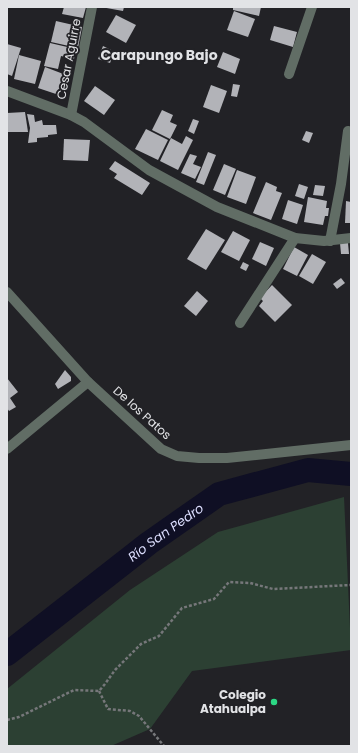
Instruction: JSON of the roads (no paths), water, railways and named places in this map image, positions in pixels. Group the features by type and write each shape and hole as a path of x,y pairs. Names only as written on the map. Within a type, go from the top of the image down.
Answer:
{"street":[{"name":"Cesar Aguirre","path":"71,115 92,7"},
{"path":"289,74 312,7"},
{"path":"7,91 71,115 84,122 149,170 210,203 295,238 330,241 351,238"},
{"path":"330,241 341,184 348,131"},
{"path":"240,323 295,238"},
{"name":"De los Patos","path":"7,293 88,382 161,449 177,456 227,458 351,445"},
{"path":"7,449 88,382"}],"waterway":[{"name":"Río San Pedro","path":"7,654 149,543 219,494 308,470 351,474"}],"place":[{"name":"Colegio Atahualpa","path":"274,702"}],"district":[{"name":"Carapungo Bajo","path":"159,55"}]}
